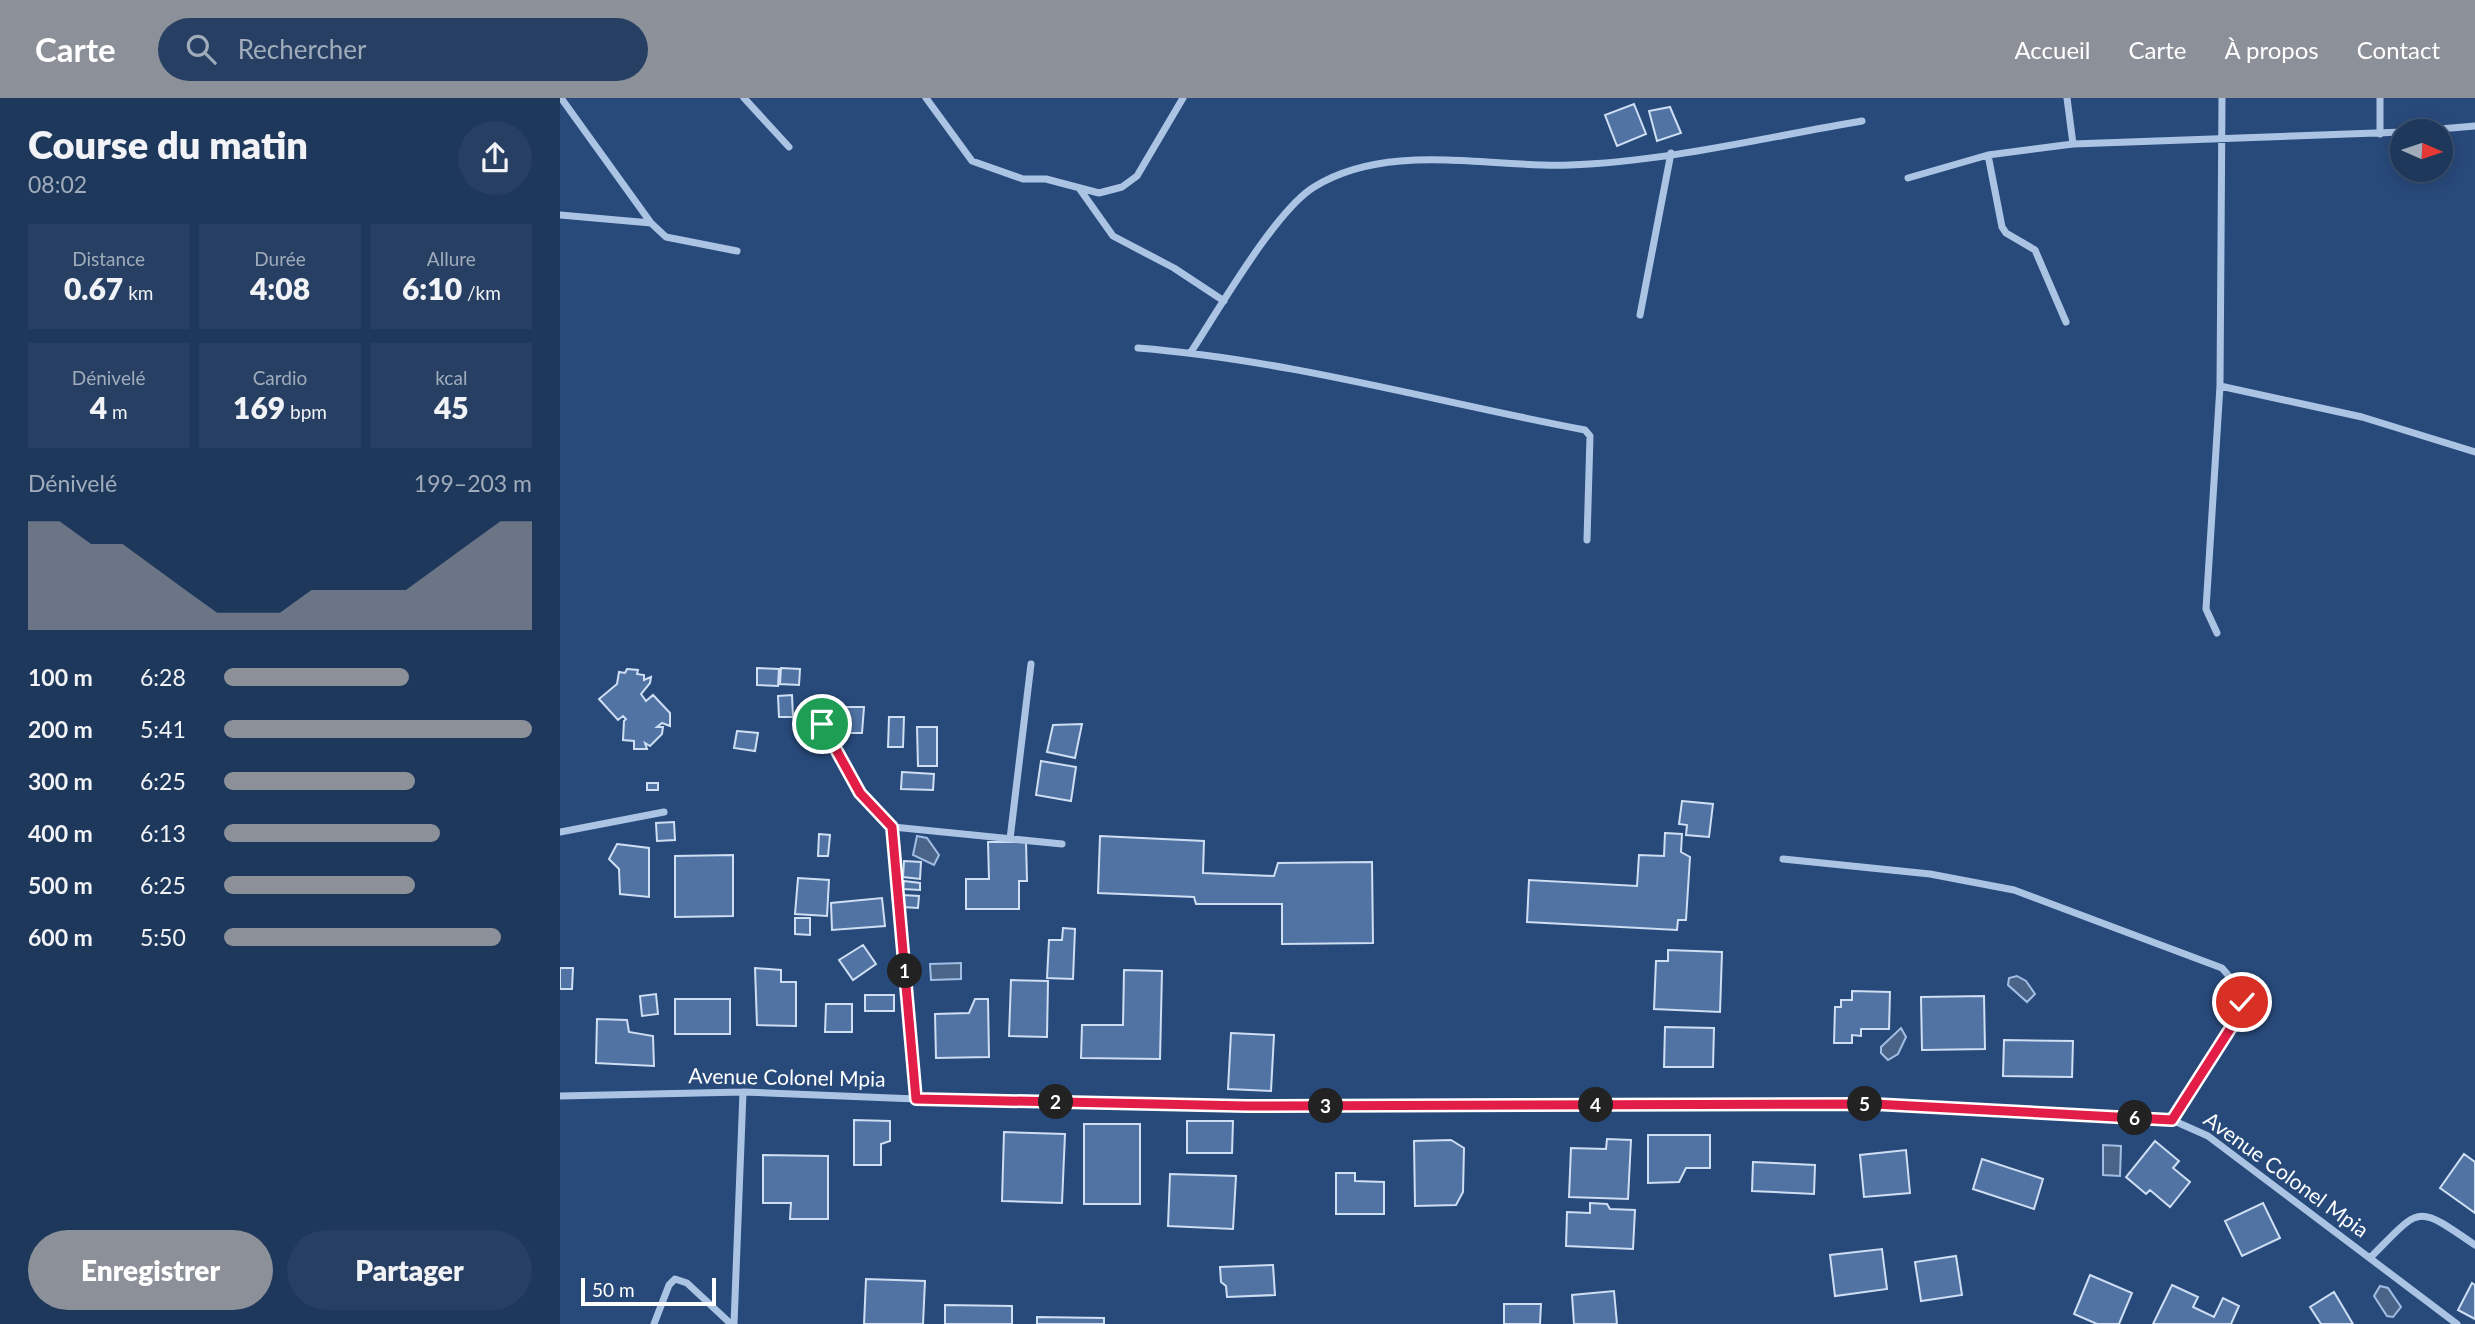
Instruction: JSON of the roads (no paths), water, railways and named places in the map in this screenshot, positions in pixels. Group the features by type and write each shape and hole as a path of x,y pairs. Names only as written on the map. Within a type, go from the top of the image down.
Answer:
{"street":[{"path":"561,98 650,223 666,237 737,251"},
{"path":"744,98 789,147"},
{"path":"926,98 972,160 1023,179 1046,179 1099,193 1122,187 1137,176 1183,98"},
{"path":"2067,98 2073,145"},
{"path":"2217,633 2206,609 2220,386 2222,98"},
{"path":"2379,98 2380,134"},
{"path":"1191,352 1277,224 1304,194 1362,165 1464,159 1569,165 1671,153 1862,121"},
{"path":"2454,128 2475,126"},
{"path":"1908,178 1989,155 2073,145 2390,133"},
{"path":"1640,315 1671,153"},
{"path":"1989,155 2002,227 2006,233 2035,250 2066,322"},
{"path":"1079,187 1113,236 1174,268 1224,301"},
{"path":"560,215 650,223"},
{"path":"1138,348 1191,352 1350,380 1586,430 1590,436 1587,540"},
{"path":"2220,386 2362,417 2475,452"},
{"path":"1010,839 1031,664"},
{"path":"822,724 860,793 892,827 916,1099"},
{"path":"560,832 664,812"},
{"path":"892,827 1062,844"},
{"path":"1783,859 1930,874 2014,890 2222,968 2239,988 2239,1015 2172,1120"},
{"path":"732,1324 743,1092"},
{"name":"Avenue Colonel Mpia","path":"560,1096 743,1092 916,1099 1247,1106 1874,1104 2172,1120 2208,1136 2458,1324"},
{"path":"2370,1258 2410,1217 2421,1214 2432,1216 2475,1245"},
{"path":"654,1324 669,1285 675,1279 687,1283 732,1324"}],"water":[{"path":"917,836 927,838 939,855 934,865 913,855"},
{"path":"961,963 961,979 931,980 930,964"},
{"path":"2017,976 2026,981 2035,994 2027,1002 2008,985 2009,978"},
{"path":"1901,1028 1906,1037 1898,1054 1888,1060 1881,1053 1881,1047"},
{"path":"2103,1145 2121,1146 2120,1176 2103,1175"},
{"path":"2380,1286 2388,1288 2401,1307 2393,1317 2387,1316 2374,1296"}]}
